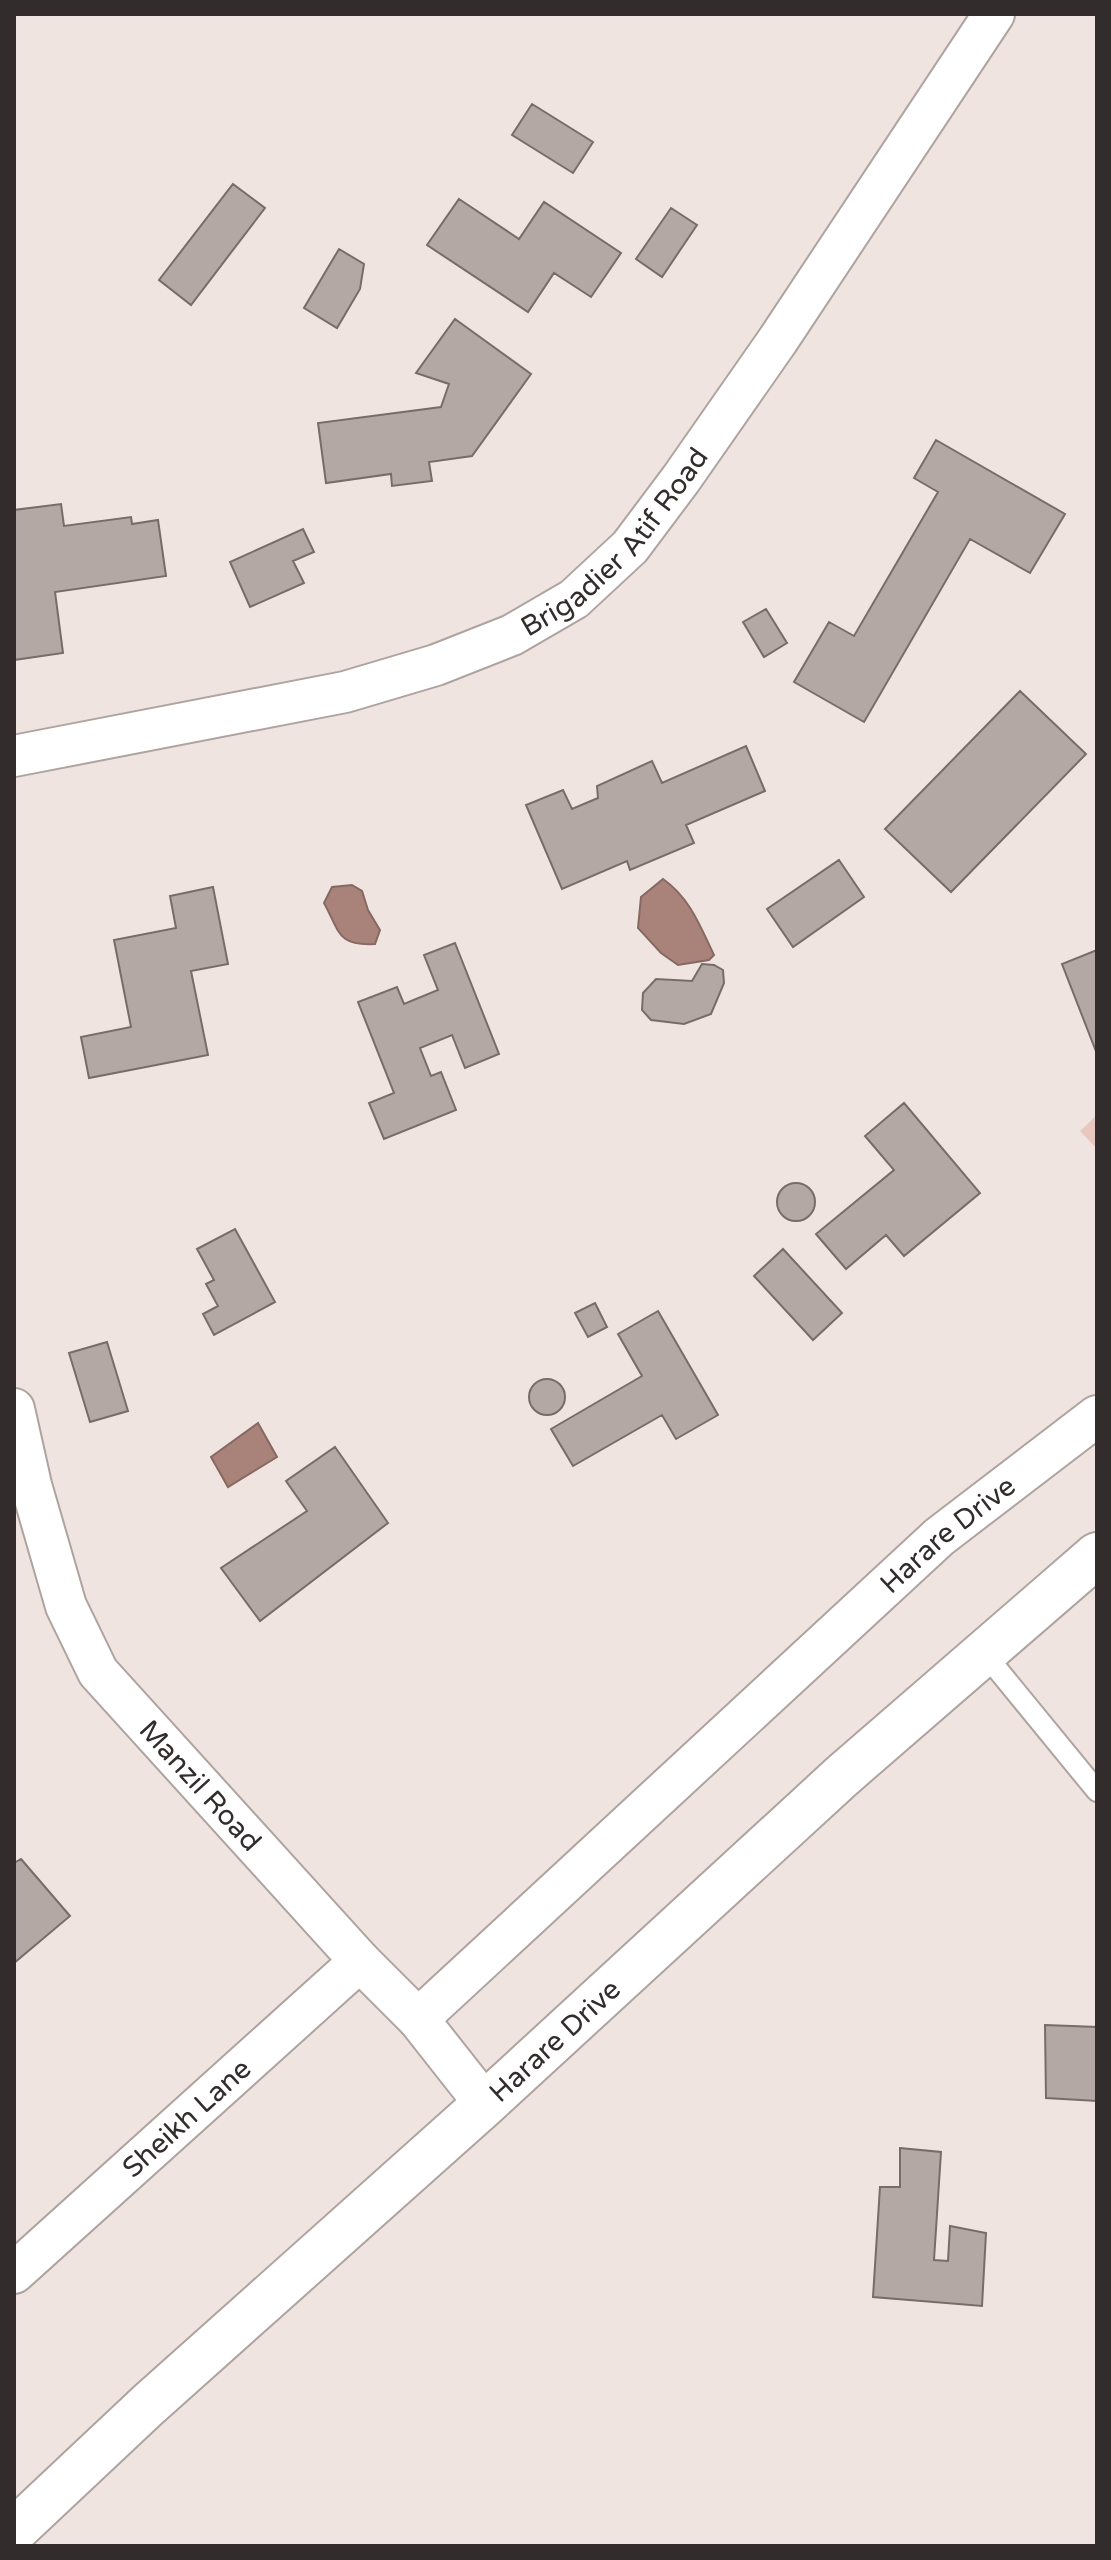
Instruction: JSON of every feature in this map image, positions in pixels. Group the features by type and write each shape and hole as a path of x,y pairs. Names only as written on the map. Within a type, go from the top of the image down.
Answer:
{"main road":[{"name":"Harare Drive","path":"14,2531 148,2405 485,2104 842,1776 1097,1555"}],"street":[{"name":"Brigadier Atif Road","path":"14,756 345,692 436,665 512,635 574,599 630,547 681,479 778,340 994,14"},
{"name":"Manzil Road","path":"14,1409 31,1485 66,1606 98,1672 360,1961 418,2019 485,2104"},
{"name":"Harare Drive","path":"418,2019 939,1537 1097,1416"},
{"name":"Sheikh Lane","path":"14,2273 360,1961"}],"lane":[{"path":"984,1653 1094,1785"}],"shaded area":[{"path":"663,879 693,913 714,955 709,960 678,965 661,953 638,928 641,897"},
{"path":"352,885 362,891 368,910 380,930 375,944 346,940 324,903 332,887"},
{"path":"1097,1115 1097,1149 1080,1131"},
{"path":"258,1423 277,1457 228,1487 211,1457"}],"building":[{"path":"532,104 593,142 573,173 512,135"},
{"path":"233,184 265,208 191,305 159,280"},
{"path":"459,199 519,239 544,202 621,253 591,297 554,273 528,312 427,245"},
{"path":"671,208 697,225 662,277 636,259"},
{"path":"339,249 364,264 360,289 337,328 304,308"},
{"path":"455,319 531,374 472,456 429,462 432,481 392,486 391,474 326,483 318,423 441,407 449,384 416,373"},
{"path":"936,440 1065,514 1030,573 970,539 864,722 794,682 829,622 854,636 938,492 914,478"},
{"path":"61,504 64,526 131,517 132,524 158,520 166,576 55,592 63,653 14,660 14,510"},
{"path":"303,529 314,552 293,561 304,583 250,607 230,562"},
{"path":"766,609 787,643 764,657 743,622"},
{"path":"1020,691 1086,754 951,892 885,829"},
{"path":"746,746 765,791 686,825 694,843 630,870 627,861 562,889 526,805 563,790 572,809 598,798 597,786 652,761 662,783"},
{"path":"839,860 864,897 793,947 767,909"},
{"path":"213,887 228,964 191,971 208,1055 89,1078 81,1037 131,1027 114,940 176,928 170,896"},
{"path":"455,943 499,1054 465,1068 452,1035 420,1048 431,1076 441,1072 456,1110 384,1139 369,1103 394,1093 358,1002 397,987 404,1004 438,990 424,955"},
{"path":"1097,950 1097,1054 1062,964"},
{"path":"702,964 723,970 724,983 711,1014 684,1024 651,1020 642,1010 643,993 656,979 692,981"},
{"path":"904,1103 980,1193 904,1256 886,1235 846,1269 816,1234 894,1170 865,1136"},
{"path":"796,1183 809,1189 815,1202 809,1215 796,1221 783,1215 777,1202 783,1189"},
{"path":"235,1229 275,1302 214,1335 203,1314 218,1306 206,1284 214,1280 197,1249"},
{"path":"783,1249 842,1313 813,1340 754,1276"},
{"path":"595,1303 607,1327 588,1337 575,1313"},
{"path":"658,1311 718,1415 676,1439 662,1415 573,1466 551,1429 642,1376 618,1334"},
{"path":"107,1342 128,1411 90,1422 69,1353"},
{"path":"547,1379 560,1384 565,1397 560,1410 547,1415 534,1410 529,1397 534,1384"},
{"path":"335,1447 388,1523 260,1621 221,1568 307,1511 286,1481"},
{"path":"21,1859 70,1916 14,1963 14,1863"},
{"path":"1045,2025 1097,2027 1097,2101 1046,2098"},
{"path":"900,2148 941,2152 934,2260 948,2261 950,2226 986,2233 982,2306 873,2297 880,2187 900,2187"}]}
